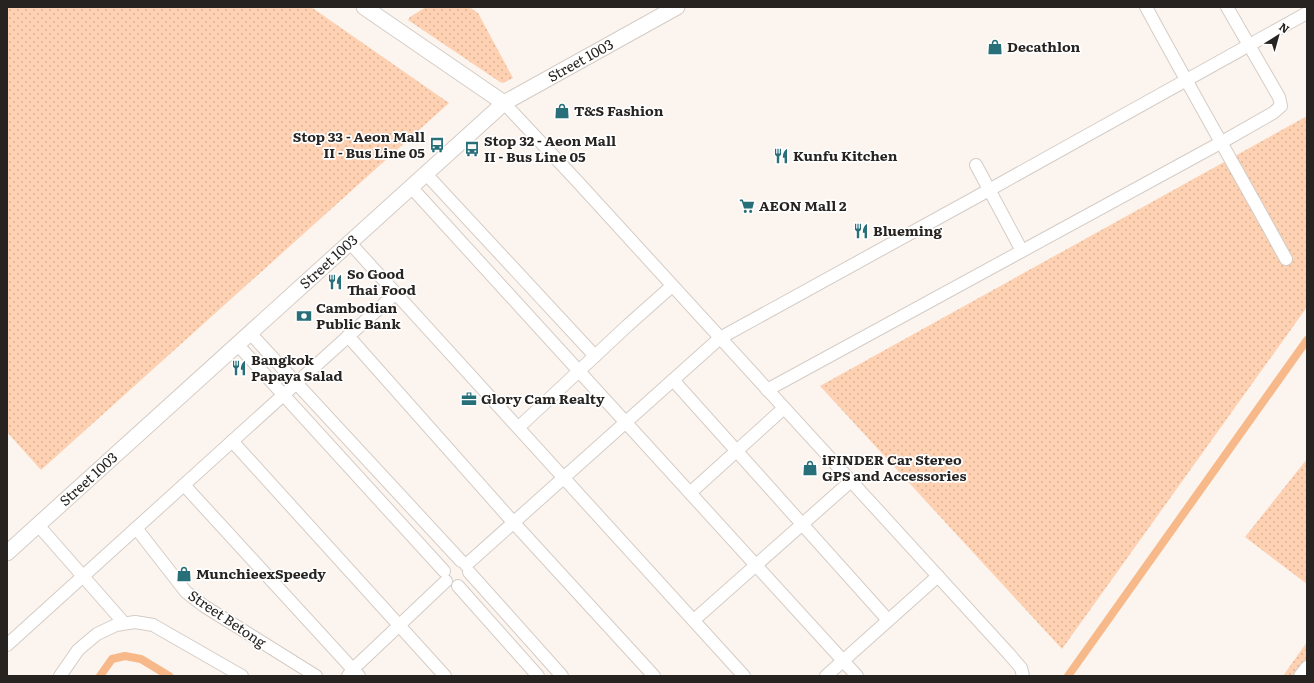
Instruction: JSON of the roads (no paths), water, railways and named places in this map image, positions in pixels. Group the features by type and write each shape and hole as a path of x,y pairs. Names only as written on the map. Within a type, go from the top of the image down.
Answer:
{"main road":[{"path":"364,7 504,103"},
{"name":"Street 1003","path":"7,552 504,103 677,7"}],"street":[{"path":"1146,7 1286,259"},
{"path":"767,390 1273,113 1281,106 1279,97 1227,7"},
{"path":"465,566 720,338 1307,13"},
{"path":"504,103 578,181 672,286 1009,654 1021,668 1023,676"},
{"path":"976,165 1022,251"},
{"path":"426,174 595,356"},
{"path":"411,187 857,676"},
{"path":"350,243 744,676"},
{"path":"519,427 672,286"},
{"path":"7,645 396,293"},
{"path":"544,332 560,318"},
{"path":"250,332 465,566 562,676"},
{"path":"348,336 513,522 654,676"},
{"path":"237,344 445,576 450,584 458,586 538,676"},
{"path":"673,380 888,620"},
{"path":"690,493 784,408"},
{"path":"232,440 445,676"},
{"path":"694,620 851,481"},
{"path":"184,485 353,674 445,576 445,567 450,562 454,561 465,566 469,576 465,582 458,586"},
{"path":"38,525 124,623"},
{"name":"Street Betong","path":"136,528 186,592 204,606 316,676"},
{"path":"826,676 938,576"},
{"path":"60,676 78,650 88,640 106,629 124,623 135,622 153,625 242,676"},
{"path":"1300,676 1307,667"}],"waterway":[{"path":"1068,676 1307,340"},
{"path":"100,676 112,659 125,656 141,659 169,676"}],"place":[{"name":"Decathlon","path":"995,47"},
{"name":"T&S Fashion","path":"562,111"},
{"name":"Stop 33 - Aeon Mall II - Bus Line 05","path":"437,145"},
{"name":"Stop 32 - Aeon Mall II - Bus Line 05","path":"472,149"},
{"name":"Kunfu Kitchen","path":"781,156"},
{"name":"AEON Mall 2","path":"747,206"},
{"name":"Blueming","path":"861,231"},
{"name":"So Good Thai Food","path":"335,282"},
{"name":"Cambodian Public Bank","path":"304,316"},
{"name":"Bangkok Papaya Salad","path":"239,368"},
{"name":"Glory Cam Realty","path":"469,399"},
{"name":"iFINDER Car Stereo GPS and Accessories","path":"810,468"},
{"name":"MunchieexSpeedy","path":"184,574"}]}
